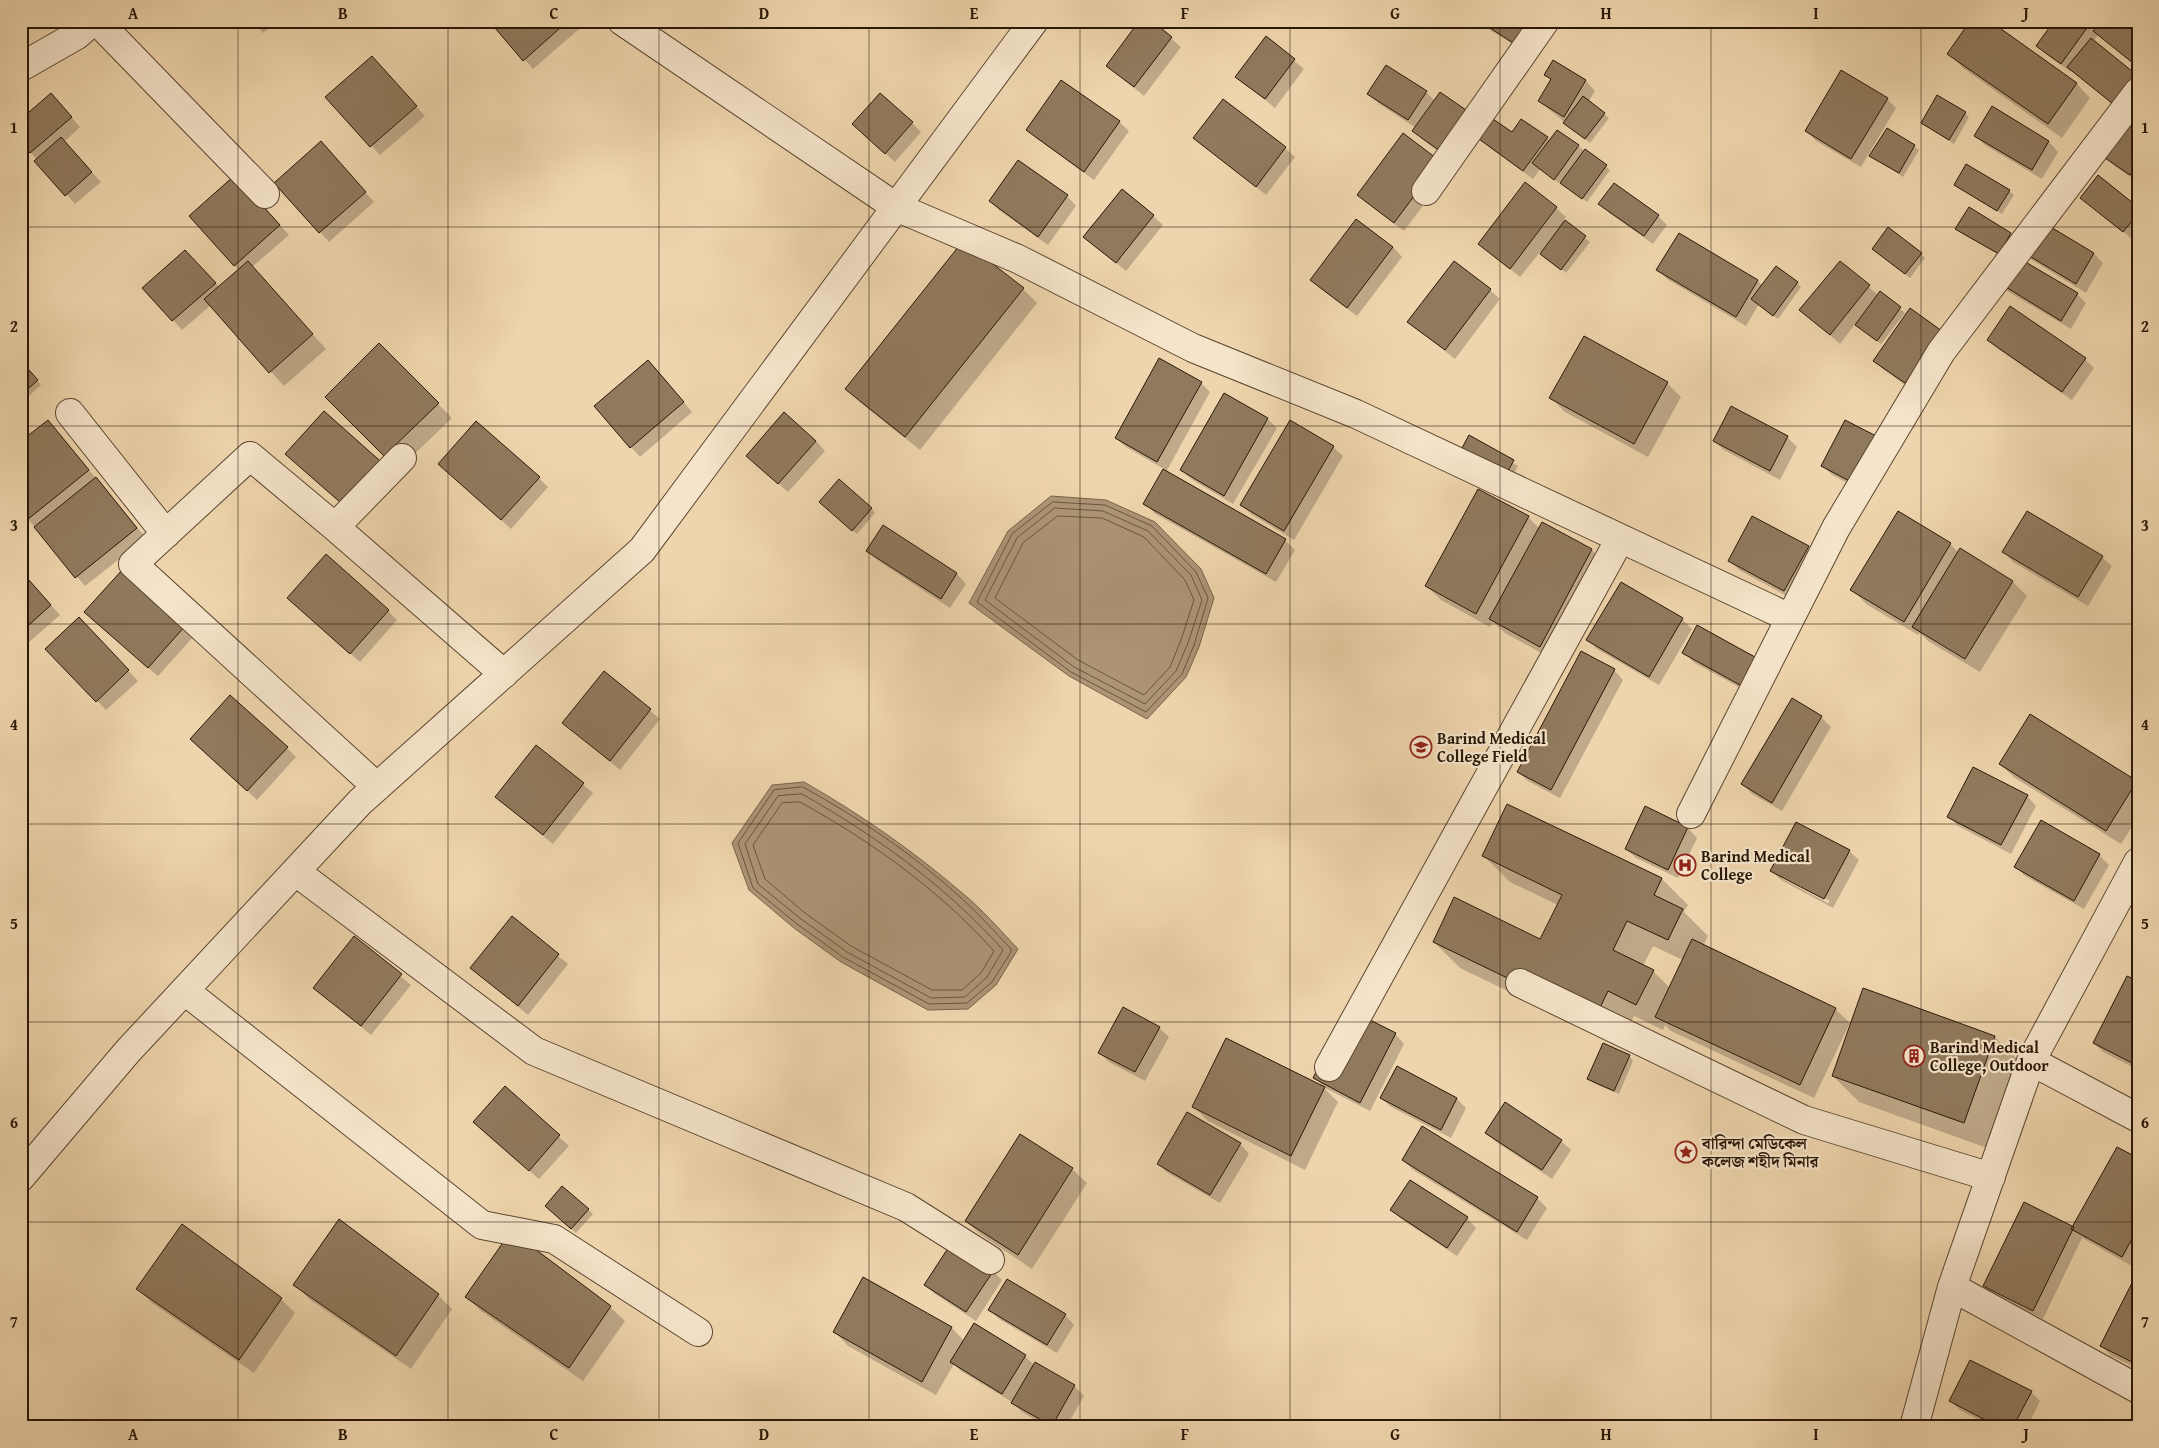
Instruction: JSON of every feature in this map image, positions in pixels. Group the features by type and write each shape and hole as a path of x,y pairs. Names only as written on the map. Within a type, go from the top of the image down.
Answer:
{"street":[{"path":"622,21 896,207 1018,259 1193,348 1356,414 1790,618"},
{"path":"21,1178 128,1051 360,802 642,550 1034,21"},
{"path":"1426,191 1545,21"},
{"path":"21,67 84,25 265,194"},
{"path":"1691,814 1836,528 1941,352 2138,92"},
{"path":"70,413 166,534"},
{"path":"377,787 133,564 250,456 504,674"},
{"path":"335,527 402,458"},
{"path":"1330,1067 1620,539"},
{"path":"1914,1427 1952,1287 2031,1061 2138,862"},
{"path":"296,872 534,1051 906,1207 990,1260"},
{"path":"1520,983 1804,1120 1990,1177"},
{"path":"185,991 482,1225 554,1239 698,1332"},
{"path":"2031,1061 2138,1118"},
{"path":"1952,1287 2138,1389"}],"water":[{"path":"1051,496 1106,500 1155,522 1201,569 1214,598 1199,647 1186,677 1147,719 1069,676 969,603 1008,531"},
{"path":"804,782 905,847 976,905 1018,949 996,985 968,1009 928,1010 841,962 794,928 749,890 732,843 772,785"}],"building":[{"path":"489,21 568,21 523,61"},
{"path":"1139,21 1152,21 1172,37 1134,87 1106,66"},
{"path":"1479,21 1538,21 1521,48"},
{"path":"1970,21 1990,21 2077,83 2048,124 1947,54"},
{"path":"2054,21 2084,21 2089,25 2061,64 2036,46"},
{"path":"2101,21 2138,21 2138,67 2093,31"},
{"path":"1266,36 1295,59 1265,99 1235,77"},
{"path":"2091,38 2138,76 2138,83 2118,108 2067,67"},
{"path":"372,56 417,106 370,147 325,97"},
{"path":"1553,60 1586,80 1564,117 1538,101 1551,79 1544,75"},
{"path":"1386,65 1427,91 1408,120 1367,94"},
{"path":"1841,70 1888,98 1851,159 1805,131"},
{"path":"1061,80 1120,121 1084,172 1026,130"},
{"path":"1440,92 1469,112 1440,151 1412,131"},
{"path":"51,93 72,117 30,153 21,143 21,119"},
{"path":"880,93 913,122 885,154 852,124"},
{"path":"1937,95 1966,112 1949,140 1921,123"},
{"path":"1583,96 1605,113 1585,139 1563,123"},
{"path":"1223,99 1286,147 1256,187 1193,138"},
{"path":"1992,106 2049,141 2032,170 1974,136"},
{"path":"2138,113 2138,164 2130,175 2105,158"},
{"path":"1493,119 1512,132 1521,119 1548,137 1523,171 1479,139"},
{"path":"1887,128 1915,145 1899,173 1869,156"},
{"path":"1557,130 1579,145 1554,180 1532,163"},
{"path":"1403,133 1440,161 1394,223 1357,195"},
{"path":"61,137 92,172 65,196 34,161"},
{"path":"321,141 366,192 319,233 274,183"},
{"path":"1585,149 1607,165 1582,199 1560,183"},
{"path":"1018,160 1068,195 1038,237 989,201"},
{"path":"1966,164 2010,190 1997,211 1954,185"},
{"path":"235,175 280,225 234,266 189,216"},
{"path":"2098,175 2138,207 2138,214 2123,232 2080,198"},
{"path":"1525,182 1557,207 1510,269 1478,244"},
{"path":"1614,183 1659,215 1644,236 1598,204"},
{"path":"1122,189 1154,215 1116,263 1083,237"},
{"path":"1969,207 2011,233 1999,254 1955,229"},
{"path":"2029,214 2094,253 2076,284 2011,245"},
{"path":"1356,219 1393,247 1347,308 1310,280"},
{"path":"1565,220 1586,236 1561,270 1540,254"},
{"path":"1888,227 1922,253 1905,274 1872,249"},
{"path":"1679,233 1758,280 1736,317 1656,270"},
{"path":"963,241 1024,288 905,437 845,389"},
{"path":"185,250 216,283 172,321 142,288"},
{"path":"2012,254 2078,293 2061,321 1996,281"},
{"path":"248,261 313,334 269,373 204,299"},
{"path":"1454,261 1491,289 1445,350 1407,322"},
{"path":"1840,261 1870,285 1830,335 1799,310"},
{"path":"1776,266 1798,282 1773,316 1751,299"},
{"path":"1880,291 1901,307 1877,341 1855,325"},
{"path":"2010,306 2086,358 2062,392 1987,340"},
{"path":"1910,308 1942,331 1905,383 1873,361"},
{"path":"1584,336 1668,382 1634,444 1549,398"},
{"path":"379,343 439,403 384,456 325,397"},
{"path":"1159,358 1202,382 1157,462 1115,438"},
{"path":"648,360 684,402 630,448 594,406"},
{"path":"21,361 38,380 21,395"},
{"path":"1224,393 1268,418 1224,496 1180,470"},
{"path":"1731,406 1788,436 1770,471 1713,441"},
{"path":"324,411 387,467 349,510 285,454"},
{"path":"784,412 816,441 778,484 746,456"},
{"path":"48,420 89,470 27,520 21,513 21,441"},
{"path":"1290,420 1334,446 1284,531 1240,505"},
{"path":"1845,420 1880,438 1855,484 1821,466"},
{"path":"476,421 540,477 501,520 438,464"},
{"path":"1469,435 1514,460 1501,484 1456,459"},
{"path":"1163,469 1286,539 1266,574 1143,504"},
{"path":"96,477 137,528 75,578 34,527"},
{"path":"839,479 872,508 852,531 819,502"},
{"path":"1478,489 1529,516 1476,614 1425,586"},
{"path":"1898,511 1951,543 1904,622 1850,590"},
{"path":"2027,511 2103,556 2078,597 2002,552"},
{"path":"1752,516 1809,546 1784,591 1728,561"},
{"path":"1542,522 1592,549 1540,647 1489,619"},
{"path":"883,525 957,573 941,599 866,551"},
{"path":"1960,548 2013,581 1965,659 1912,627"},
{"path":"326,554 389,610 350,654 287,598"},
{"path":"123,569 186,625 148,668 84,612"},
{"path":"21,571 51,605 21,632"},
{"path":"1621,582 1683,618 1649,677 1586,640"},
{"path":"79,617 129,670 96,702 45,649"},
{"path":"1697,625 1764,662 1749,690 1682,653"},
{"path":"1581,651 1615,669 1551,790 1517,772"},
{"path":"604,671 651,709 610,761 562,723"},
{"path":"230,695 288,747 247,791 190,739"},
{"path":"1792,698 1822,716 1772,803 1741,784"},
{"path":"2030,714 2137,781 2106,831 1999,764"},
{"path":"536,745 584,783 543,835 495,797"},
{"path":"1973,767 2028,795 2001,845 1947,817"},
{"path":"1507,804 1662,878 1654,895 1683,909 1668,940 1627,921 1613,950 1654,970 1636,1005 1608,991 1594,1020 1433,942 1454,897 1540,939 1562,895 1482,856"},
{"path":"1645,806 1688,827 1668,870 1625,849"},
{"path":"2041,820 2100,854 2074,901 2014,867"},
{"path":"1796,822 1850,850 1824,899 1770,871"},
{"path":"512,916 559,954 518,1006 470,968"},
{"path":"354,936 402,974 361,1026 313,988"},
{"path":"1692,939 1836,1008 1800,1085 1655,1017"},
{"path":"2127,976 2138,981 2138,1066 2093,1043"},
{"name":"Barind Medical College, Outdoor","path":"1863,988 1995,1036 1964,1123 1832,1076"},
{"path":"1123,1007 1160,1027 1135,1072 1098,1053"},
{"path":"1348,1009 1396,1033 1360,1103 1313,1078"},
{"path":"1226,1038 1325,1087 1291,1156 1192,1107"},
{"path":"1603,1043 1630,1055 1614,1091 1587,1079"},
{"path":"1397,1066 1457,1098 1441,1130 1380,1098"},
{"path":"505,1086 560,1135 529,1171 473,1122"},
{"path":"1505,1102 1562,1140 1542,1170 1485,1133"},
{"path":"1187,1112 1241,1143 1210,1195 1157,1164"},
{"path":"1422,1126 1538,1197 1517,1232 1402,1160"},
{"path":"1020,1134 1073,1168 1018,1255 965,1221"},
{"path":"2117,1147 2138,1158 2138,1228 2122,1257 2071,1229"},
{"path":"1410,1180 1468,1217 1447,1248 1390,1210"},
{"path":"562,1186 589,1209 571,1229 545,1206"},
{"path":"2024,1202 2074,1227 2033,1311 1983,1286"},
{"path":"339,1219 439,1294 396,1356 293,1285"},
{"path":"182,1224 282,1298 239,1360 136,1289"},
{"path":"511,1231 611,1306 569,1368 465,1297"},
{"path":"952,1242 994,1270 966,1312 924,1285"},
{"path":"2138,1271 2138,1365 2100,1346"},
{"path":"863,1277 952,1327 922,1382 833,1332"},
{"path":"1007,1279 1066,1314 1047,1345 988,1310"},
{"path":"974,1323 1026,1355 1002,1394 950,1362"},
{"path":"1970,1360 2032,1391 2013,1427 1999,1427 1949,1401"},
{"path":"1035,1362 1075,1385 1052,1426 1011,1403"},
{"path":"1959,1422 1969,1427 1957,1427"}],"place":[{"name":"Barind Medical College Field","path":"1421,747"},
{"name":"Barind Medical College","path":"1685,865"},
{"name":"Barind Medical College, Outdoor","path":"1914,1056"},
{"name":"বারিন্দা মেডিকেল কলেজ শহীদ মিনার","path":"1686,1152"}]}
